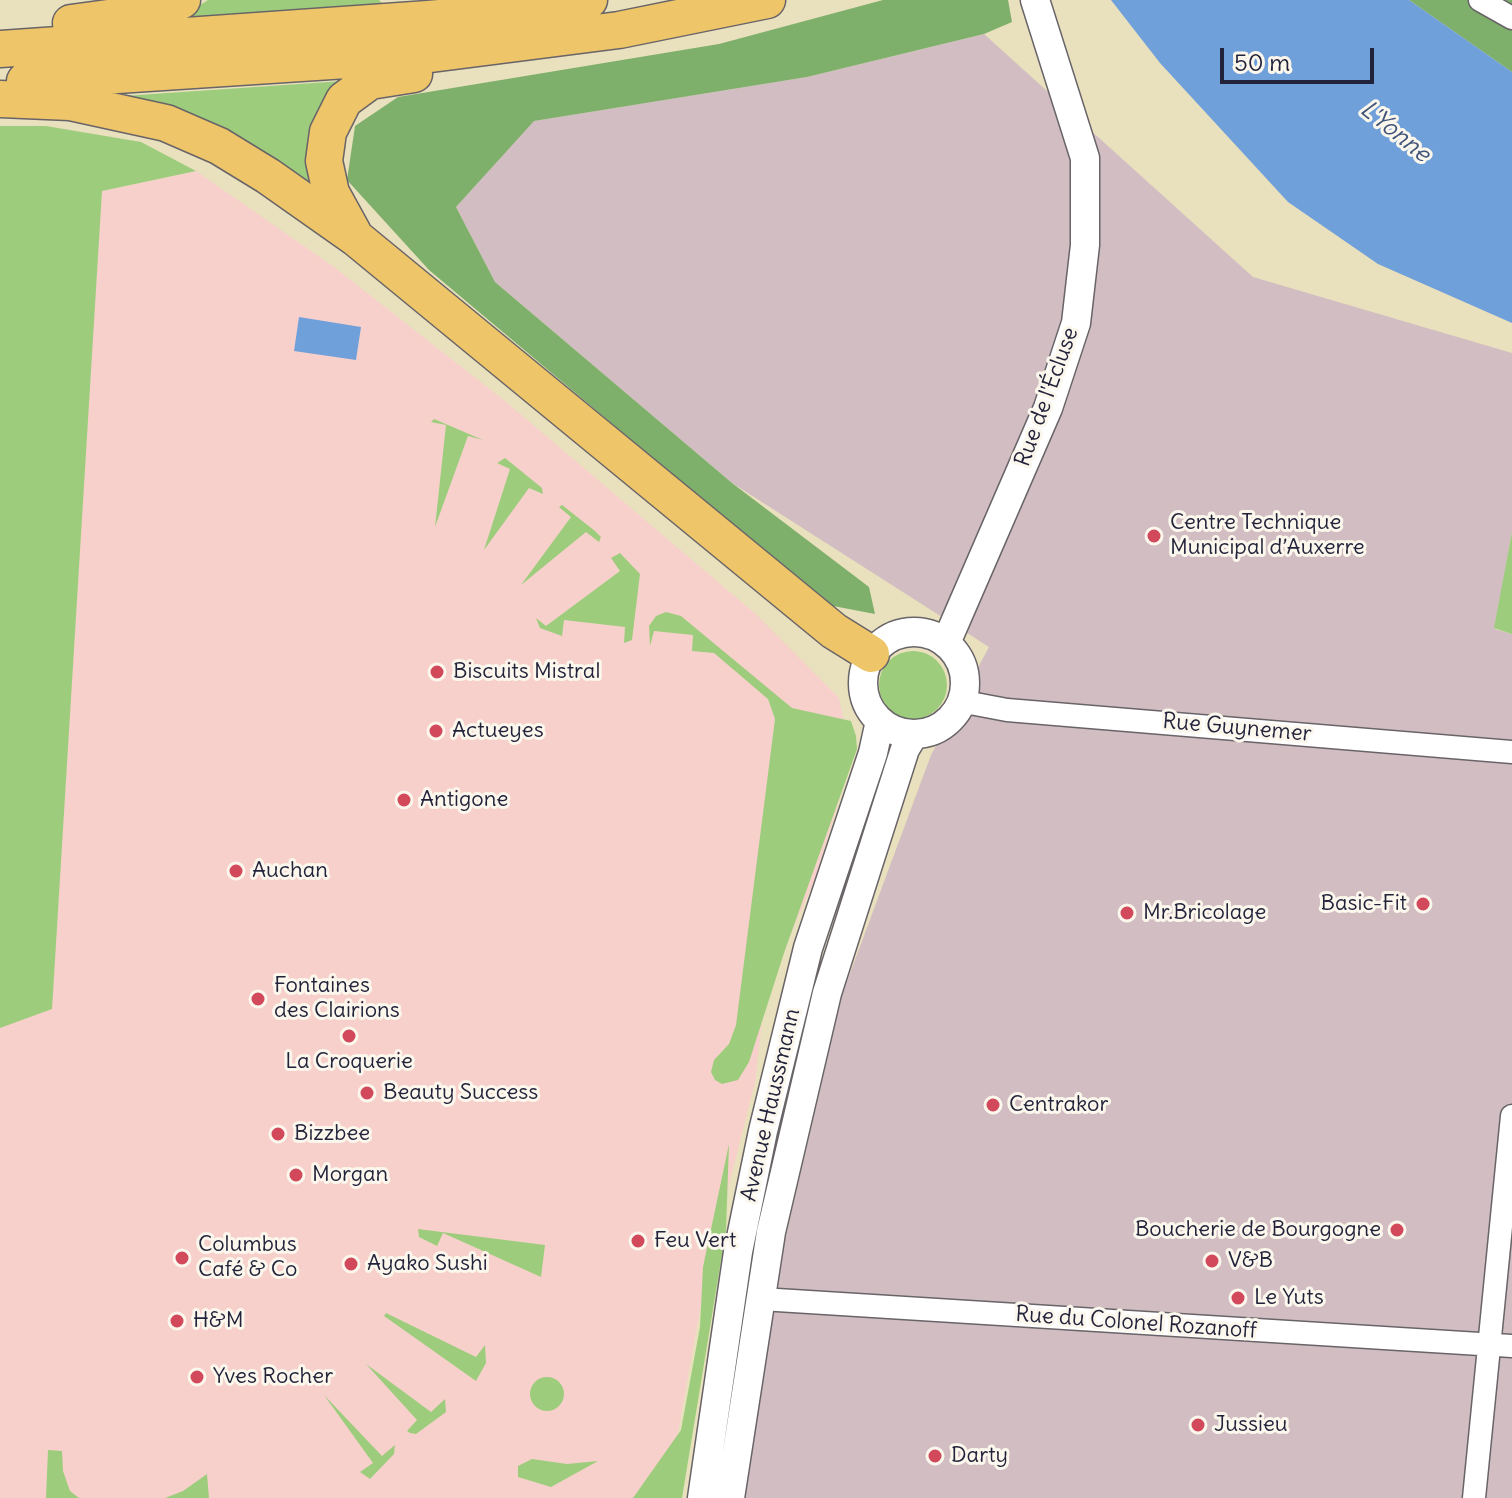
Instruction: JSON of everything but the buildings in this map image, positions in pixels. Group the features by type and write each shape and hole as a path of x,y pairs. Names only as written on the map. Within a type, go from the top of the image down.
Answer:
{"main road":[{"path":"0,33 161,11 182,0"},
{"path":"0,49 428,19 539,9 589,0"},
{"path":"0,83 423,55 619,30 767,0"},
{"path":"356,238 331,193 324,161 328,132 344,100 370,81 618,43 734,20 790,0"},
{"path":"0,99 70,102 166,123 232,153 356,238 834,631 871,654"}],"street":[{"name":"Rue de l'Écluse","path":"946,643 1048,408 1076,323 1085,245 1085,158 1035,0"},
{"path":"1480,0 1512,18"},
{"path":"915,631 932,634 946,643 963,668 963,698 945,724 914,734 902,732 880,721 864,696 863,681 871,654 898,634 915,631"},
{"name":"Rue Guynemer","path":"963,698 970,703 1007,710 1512,752"},
{"name":"Avenue Haussmann","path":"702,1498 738,1252 763,1131 808,948 873,753 880,721"},
{"name":"Avenue Haussmann","path":"730,1498 771,1232 827,993 901,760 914,734"},
{"path":"1474,1498 1501,1345 1512,1116"},
{"name":"Rue du Colonel Rozanoff","path":"761,1299 1501,1345"}],"shaded area":[{"path":"984,34 1253,277 1512,353 1512,532 1495,629 1512,634 1512,1498 743,1498 777,1275 842,995 931,755 989,647 732,483 495,282 456,207 533,121 807,77"},
{"path":"196,171 334,267 505,401 758,616 839,698 852,759 814,882 780,957 762,1022 755,1082 706,1276 666,1498 0,1498 0,1028 90,336 102,191"}],"green space":[{"path":"208,0 379,0 388,9 168,26"},
{"path":"883,0 1008,0 1012,22 984,34 807,77 534,121 456,207 495,282 732,483 869,587 875,614 828,605 429,270 347,180 355,126 398,97 719,44"},
{"path":"1409,0 1512,0 1512,72"},
{"path":"343,81 321,199 94,98"},
{"path":"0,126 46,126 141,142 196,171 102,191 52,1009 0,1028"},
{"path":"434,419 483,440 468,436 435,527 446,425 431,422"},
{"path":"505,458 542,488 543,494 529,488 484,550 510,469 497,463"},
{"path":"562,505 601,537 599,542 586,532 521,585 571,517 559,507"},
{"path":"1512,532 1512,634 1494,628"},
{"path":"620,553 640,574 632,640 624,643 625,627 564,620 562,636 540,628 536,618 546,626 620,571 611,558"},
{"path":"666,612 681,616 792,708 851,721 856,736 857,749 784,953 749,1062 738,1080 722,1084 715,1080 711,1072 714,1060 729,1044 736,1025 775,719 768,699 714,653 692,651 693,635 654,631 650,646 649,626 656,616"},
{"path":"913,651 937,661 947,685 937,709 913,719 889,709 879,685 889,661"},
{"path":"729,1144 726,1230 682,1498 633,1498 681,1430 700,1327 703,1267"},
{"path":"418,1229 545,1245 541,1277 443,1233 437,1246 419,1237"},
{"path":"386,1313 476,1357 485,1345 486,1363 476,1381 384,1316"},
{"path":"366,1364 431,1412 445,1399 446,1412 416,1434 410,1433 407,1431 417,1420"},
{"path":"547,1377 559,1382 564,1394 559,1406 547,1411 535,1406 530,1394 535,1382"},
{"path":"324,1395 382,1456 395,1445 394,1454 370,1479 360,1472 373,1463"},
{"path":"48,1450 62,1451 63,1471 70,1491 79,1498 46,1498"},
{"path":"532,1459 567,1464 598,1461 551,1487 518,1477 518,1466"},
{"path":"207,1474 209,1498 165,1498 183,1491"}],"water":[{"name":"L'Yonne","path":"1111,0 1409,0 1512,72 1512,323 1378,264 1288,202 1160,63"},
{"path":"299,317 361,327 356,360 294,351"}],"place":[{"name":"Centre Technique Municipal d’Auxerre","path":"1154,536"},
{"name":"Biscuits Mistral","path":"437,672"},
{"name":"Actueyes","path":"436,731"},
{"name":"Antigone","path":"404,800"},
{"name":"Auchan","path":"236,871"},
{"name":"Basic-Fit","path":"1423,904"},
{"name":"Mr.Bricolage","path":"1127,913"},
{"name":"Fontaines des Clairions","path":"258,999"},
{"name":"La Croquerie","path":"349,1036"},
{"name":"Beauty Success","path":"367,1093"},
{"name":"Centrakor","path":"993,1105"},
{"name":"Bizzbee","path":"278,1134"},
{"name":"Morgan","path":"296,1175"},
{"name":"Boucherie de Bourgogne","path":"1397,1230"},
{"name":"Feu Vert","path":"638,1241"},
{"name":"Columbus Café & Co","path":"182,1258"},
{"name":"V&B","path":"1212,1261"},
{"name":"Ayako Sushi","path":"351,1264"},
{"name":"Le Yuts","path":"1238,1298"},
{"name":"H&M","path":"177,1321"},
{"name":"Yves Rocher","path":"197,1377"},
{"name":"Jussieu","path":"1198,1425"},
{"name":"Darty","path":"935,1456"}]}
